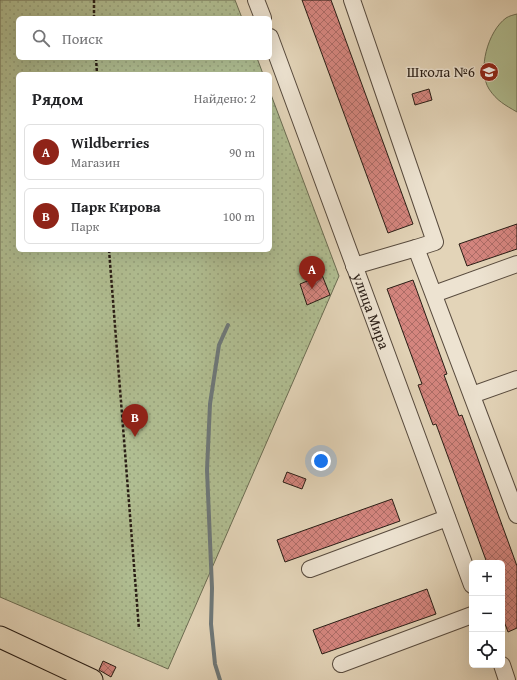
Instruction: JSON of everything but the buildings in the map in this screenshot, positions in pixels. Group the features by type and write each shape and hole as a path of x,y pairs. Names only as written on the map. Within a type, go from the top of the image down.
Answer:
{"main road":[{"path":"0,637 92,680"}],"street":[{"path":"256,0 262,16"},
{"path":"352,0 435,242 354,266"},
{"name":"улица Мира","path":"272,43 469,577"},
{"path":"416,248 517,515"},
{"path":"434,294 517,264"},
{"path":"472,395 517,379"},
{"path":"310,569 447,518"},
{"path":"341,664 469,616"},
{"path":"503,668 507,680"}],"path":[{"path":"94,0 94,16"},
{"path":"96,60 97,72"},
{"path":"109,252 139,629"}],"green space":[{"path":"0,0 235,0 241,16 16,16 16,60 258,60 262,72 16,72 16,252 272,252 272,97 339,276 168,669 0,597"},
{"path":"517,14 517,112 495,97 489,89 484,72 484,62 486,51 494,32 506,18"}],"waterway":[{"path":"220,680 215,664 211,624 212,588 207,470 210,404 219,345 228,325"}],"place":[{"name":"Школа №6","path":"489,72"},
{"name":"Wildberries","path":"312,289"},
{"name":"Парк Кирова","path":"135,437"}]}
